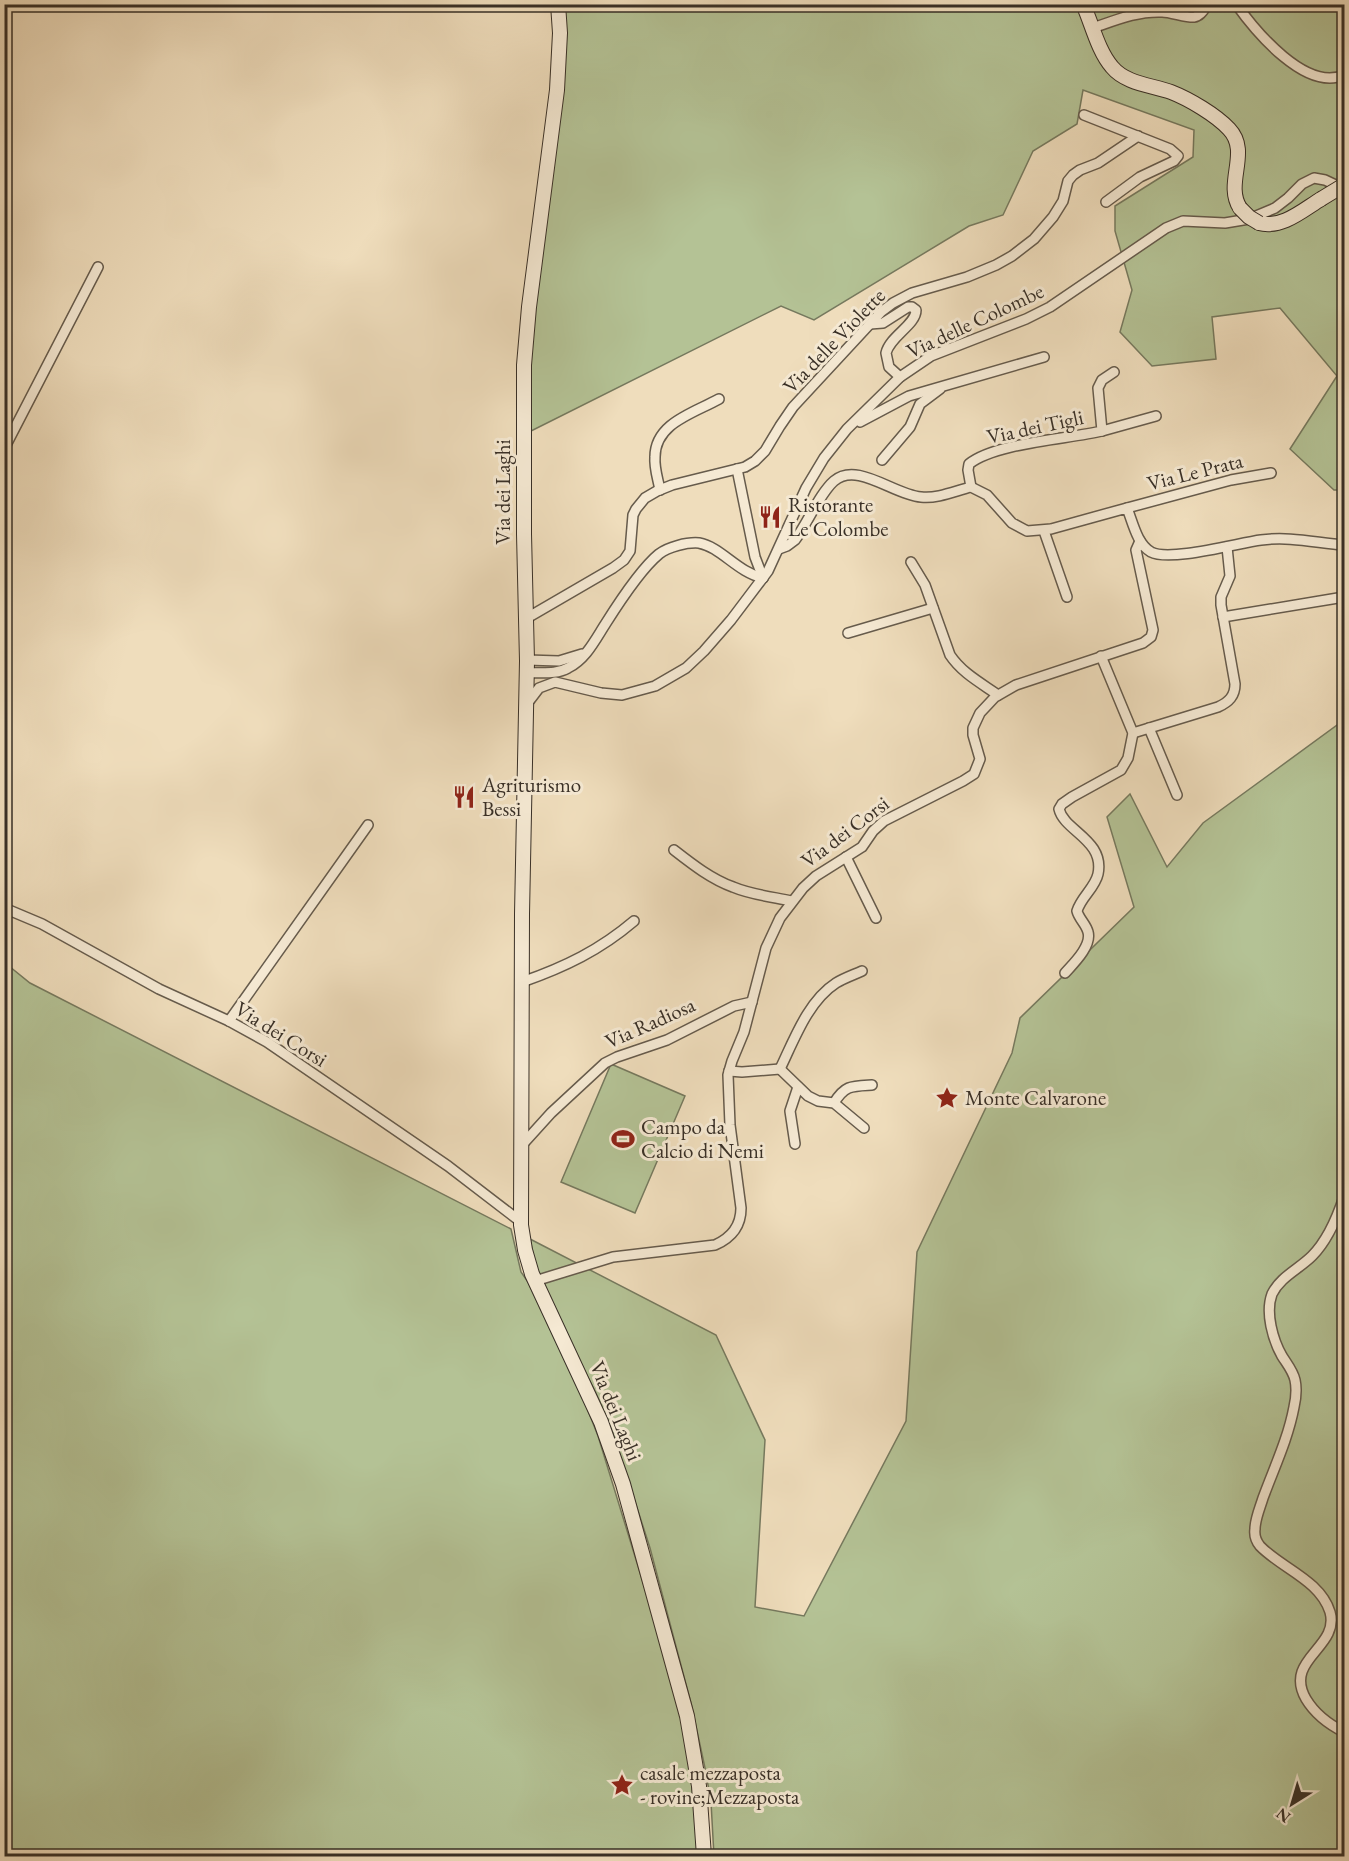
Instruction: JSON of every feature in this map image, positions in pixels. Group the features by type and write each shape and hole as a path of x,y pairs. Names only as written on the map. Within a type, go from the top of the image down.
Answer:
{"main road":[{"name":"Via dei Laghi","path":"558,4 560,33 558,90 525,347 524,534 527,671 521,1222 527,1256 536,1281 601,1422 627,1496 687,1716 699,1786 704,1857"},
{"path":"1083,4 1106,58 1119,73 1135,81 1181,96 1230,130 1238,147 1234,185 1235,199 1249,217 1259,223 1270,225 1283,222 1344,187"}],"street":[{"path":"1093,28 1147,12 1165,12 1194,18 1201,14 1208,4"},
{"path":"1236,4 1263,38 1300,67 1322,78 1331,79 1344,75"},
{"path":"1084,115 1172,150 1178,158 1140,177 1106,202"},
{"name":"Via delle Violette","path":"660,490 752,464 762,455 794,407 887,307 906,295 946,285 996,266 1017,252 1034,239 1053,217 1063,201 1068,181 1073,175 1098,164 1138,136"},
{"name":"Via delle Colombe","path":"527,671 555,682 617,695 631,694 661,683 686,668 731,621 772,564 814,474 828,451 900,377 931,356 1026,319 1050,307 1166,228 1183,221 1225,223 1249,219 1275,208 1302,184 1314,178 1344,187"},
{"path":"4,449 98,267"},
{"path":"870,324 887,322 908,307 916,310 914,319 892,340 886,353 889,367 900,377"},
{"path":"847,429 902,398 1044,357"},
{"name":"Via dei Tigli","path":"971,487 969,464 986,455 1028,444 1102,431 1098,388 1102,380 1114,372"},
{"path":"882,460 907,430 925,400 947,385"},
{"path":"902,398 916,412"},
{"path":"527,618 624,560 632,547 633,519 636,509 645,498 660,490 655,457 658,440 672,424 718,399"},
{"path":"1102,431 1156,416"},
{"path":"737,469 755,557 763,578"},
{"name":"Via Le Prata","path":"1044,531 1231,480 1271,472"},
{"path":"779,549 795,540 826,489 844,475 852,474 869,478 897,491 921,497 936,496 971,487 987,495 1018,528 1032,532 1044,531 1067,597"},
{"path":"1127,508 1140,541 1149,551 1159,555 1227,547 1262,540 1298,539 1344,545"},
{"name":"Via dei Corsi","path":"536,1281 613,1257 715,1245 732,1234 738,1225 741,1212 730,1125 729,1071 743,1037 766,948 780,918 811,880 864,845 873,831 884,821 974,774 980,759 973,735 974,724 980,713 998,694 1016,685 1149,640 1153,634 1136,550 1140,541"},
{"path":"527,671 562,671 581,659 633,584 656,557 667,549 689,544 703,545 716,551 747,573 763,578"},
{"path":"1133,733 1218,707 1231,697 1235,684 1221,601 1230,573 1227,547"},
{"path":"911,562 925,585 946,649 954,662 975,680 998,694"},
{"path":"1223,617 1344,597"},
{"path":"848,633 933,608"},
{"path":"1065,973 1089,939 1088,931 1077,910 1096,880 1099,868 1092,846 1063,818 1059,809 1072,797 1121,770 1127,760 1133,733 1101,656"},
{"path":"526,706 539,688 555,682"},
{"path":"1149,728 1177,795"},
{"path":"229,1021 368,825"},
{"path":"674,850 710,876 732,887 792,901"},
{"path":"846,857 876,918"},
{"name":"Via dei Corsi","path":"4,908 42,924 159,990 229,1021 284,1053 448,1166 521,1222"},
{"path":"522,982 540,976 596,949 614,938 634,921"},
{"path":"780,1069 807,1016 821,996 835,983 862,971"},
{"name":"Via Radiosa","path":"522,1145 551,1113 605,1063 666,1041 727,1009 752,1002"},
{"path":"729,1071 780,1069 815,1100 834,1102 864,1128"},
{"path":"1344,1083 1344,1100"},
{"path":"834,1102 847,1088 872,1085"},
{"path":"795,1144 790,1111 798,1087"},
{"path":"1344,1197 1335,1221 1321,1246 1282,1281 1271,1299 1273,1334 1278,1349 1294,1376 1296,1393 1288,1431 1254,1528 1255,1537 1260,1546 1305,1580 1326,1604 1330,1614 1330,1625 1302,1670 1301,1689 1314,1710 1344,1732"}],"green space":[{"path":"562,5 1344,5 1344,490 1334,490 1290,449 1337,376 1280,308 1212,317 1216,359 1152,366 1120,332 1132,290 1115,231 1115,206 1193,157 1194,130 1083,90 1077,124 1033,151 1003,215 969,226 814,320 781,306 531,431 529,355"},
{"path":"1344,720 1344,1856 714,1856 711,1802 705,1768 691,1703 650,1548 611,1427 549,1302 536,1268 530,1239 716,1335 765,1440 755,1607 804,1616 906,1421 917,1252 1012,1053 1020,1018 1134,907 1107,817 1130,794 1167,867 1203,823"},
{"path":"4,962 30,983 511,1229 521,1272 528,1282 585,1403 598,1436 672,1677 690,1766 698,1856 5,1856"},
{"name":"Campo da Calcio di Nemi","path":"611,1064 685,1096 635,1213 561,1182"}],"place":[{"name":"Ristorante Le Colombe","path":"770,517"},
{"name":"Agriturismo Bessi","path":"464,797"},
{"name":"Monte Calvarone","path":"947,1098"},
{"name":"Campo da Calcio di Nemi","path":"623,1139"},
{"name":"casale mezzaposta - rovine;Mezzaposta","path":"622,1785"}]}
